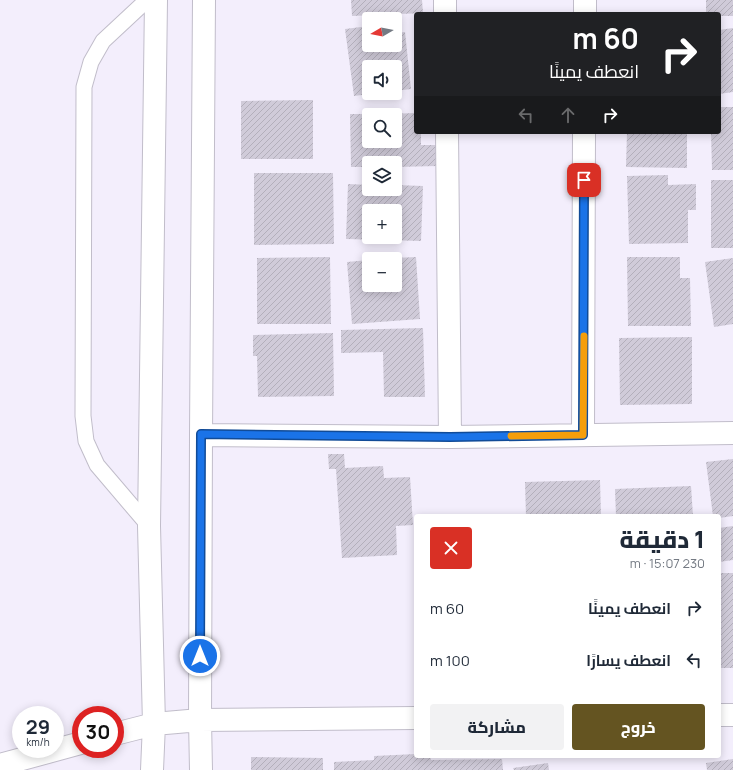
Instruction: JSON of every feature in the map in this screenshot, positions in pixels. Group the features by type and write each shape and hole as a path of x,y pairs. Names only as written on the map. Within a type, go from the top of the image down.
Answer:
{"street":[{"path":"152,770 154,724 150,526 156,0"},
{"path":"202,770 200,720 204,0"},
{"path":"445,0 445,12"},
{"path":"585,0 585,12"},
{"path":"447,134 450,437"},
{"path":"583,435 584,134"},
{"path":"201,434 450,437 733,433"},
{"path":"721,715 733,715"},
{"path":"124,732 154,724 200,720 414,718"},
{"path":"0,765 72,745"}],"lane":[{"path":"147,0 103,40 91,62 84,88 83,408 86,441 97,464 150,526"}],"building":[{"path":"351,0 422,0 423,12 402,14 402,12 362,12 362,16 352,16"},
{"path":"706,0 733,0 733,16 721,16 721,12 706,12"},
{"path":"362,27 362,52 402,52 402,32 405,32 411,89 402,90 402,60 362,60 362,95 354,96 345,29"},
{"path":"733,28 733,92 721,94 721,30"},
{"path":"313,100 313,159 241,159 241,101"},
{"path":"721,107 733,107 733,170 712,170 711,134 721,134"},
{"path":"402,113 414,113 414,134 421,134 421,145 438,145 438,166 402,167 402,156 362,156 362,167 351,167 350,114 362,114 362,148 402,148"},
{"path":"627,134 687,134 687,168 626,167"},
{"path":"254,173 333,173 334,244 254,245"},
{"path":"668,175 668,185 696,184 696,210 688,210 688,243 629,244 627,176"},
{"path":"711,180 733,180 733,248 711,248"},
{"path":"348,184 362,185 362,196 402,196 402,185 423,186 421,241 402,240 402,204 362,204 362,239 346,239"},
{"path":"330,257 331,324 257,324 257,258"},
{"path":"416,257 420,319 352,324 347,262 362,261 362,292 402,292 402,258"},
{"path":"627,257 680,257 680,278 690,278 691,326 628,326"},
{"path":"733,258 733,324 714,327 705,262"},
{"path":"423,328 425,397 384,397 383,352 341,353 341,330"},
{"path":"333,333 334,396 258,397 257,356 253,356 253,335"},
{"path":"692,337 692,404 620,405 619,338"},
{"path":"328,454 344,454 345,468 383,466 384,478 410,477 413,525 396,526 397,555 342,558 336,469 329,469"},
{"path":"733,459 733,516 721,518 721,514 713,514 706,462"},
{"path":"600,480 601,514 526,514 525,482"},
{"path":"691,486 693,514 616,514 615,489"},
{"path":"733,526 733,560 721,562 721,528"},
{"path":"721,573 733,573 733,668 721,668"},
{"path":"414,754 414,758 430,758 431,760 502,759 503,770 334,770 334,762 374,760 374,756"},
{"path":"251,757 323,758 323,770 251,770"},
{"path":"733,759 733,770 707,770 706,763"},
{"path":"548,763 549,770 514,770 513,768"}],"slow traffic":[{"path":"511,436 583,435 584,336"}],"route":[{"path":"200,656 201,434 450,437 583,435 584,180"}]}
